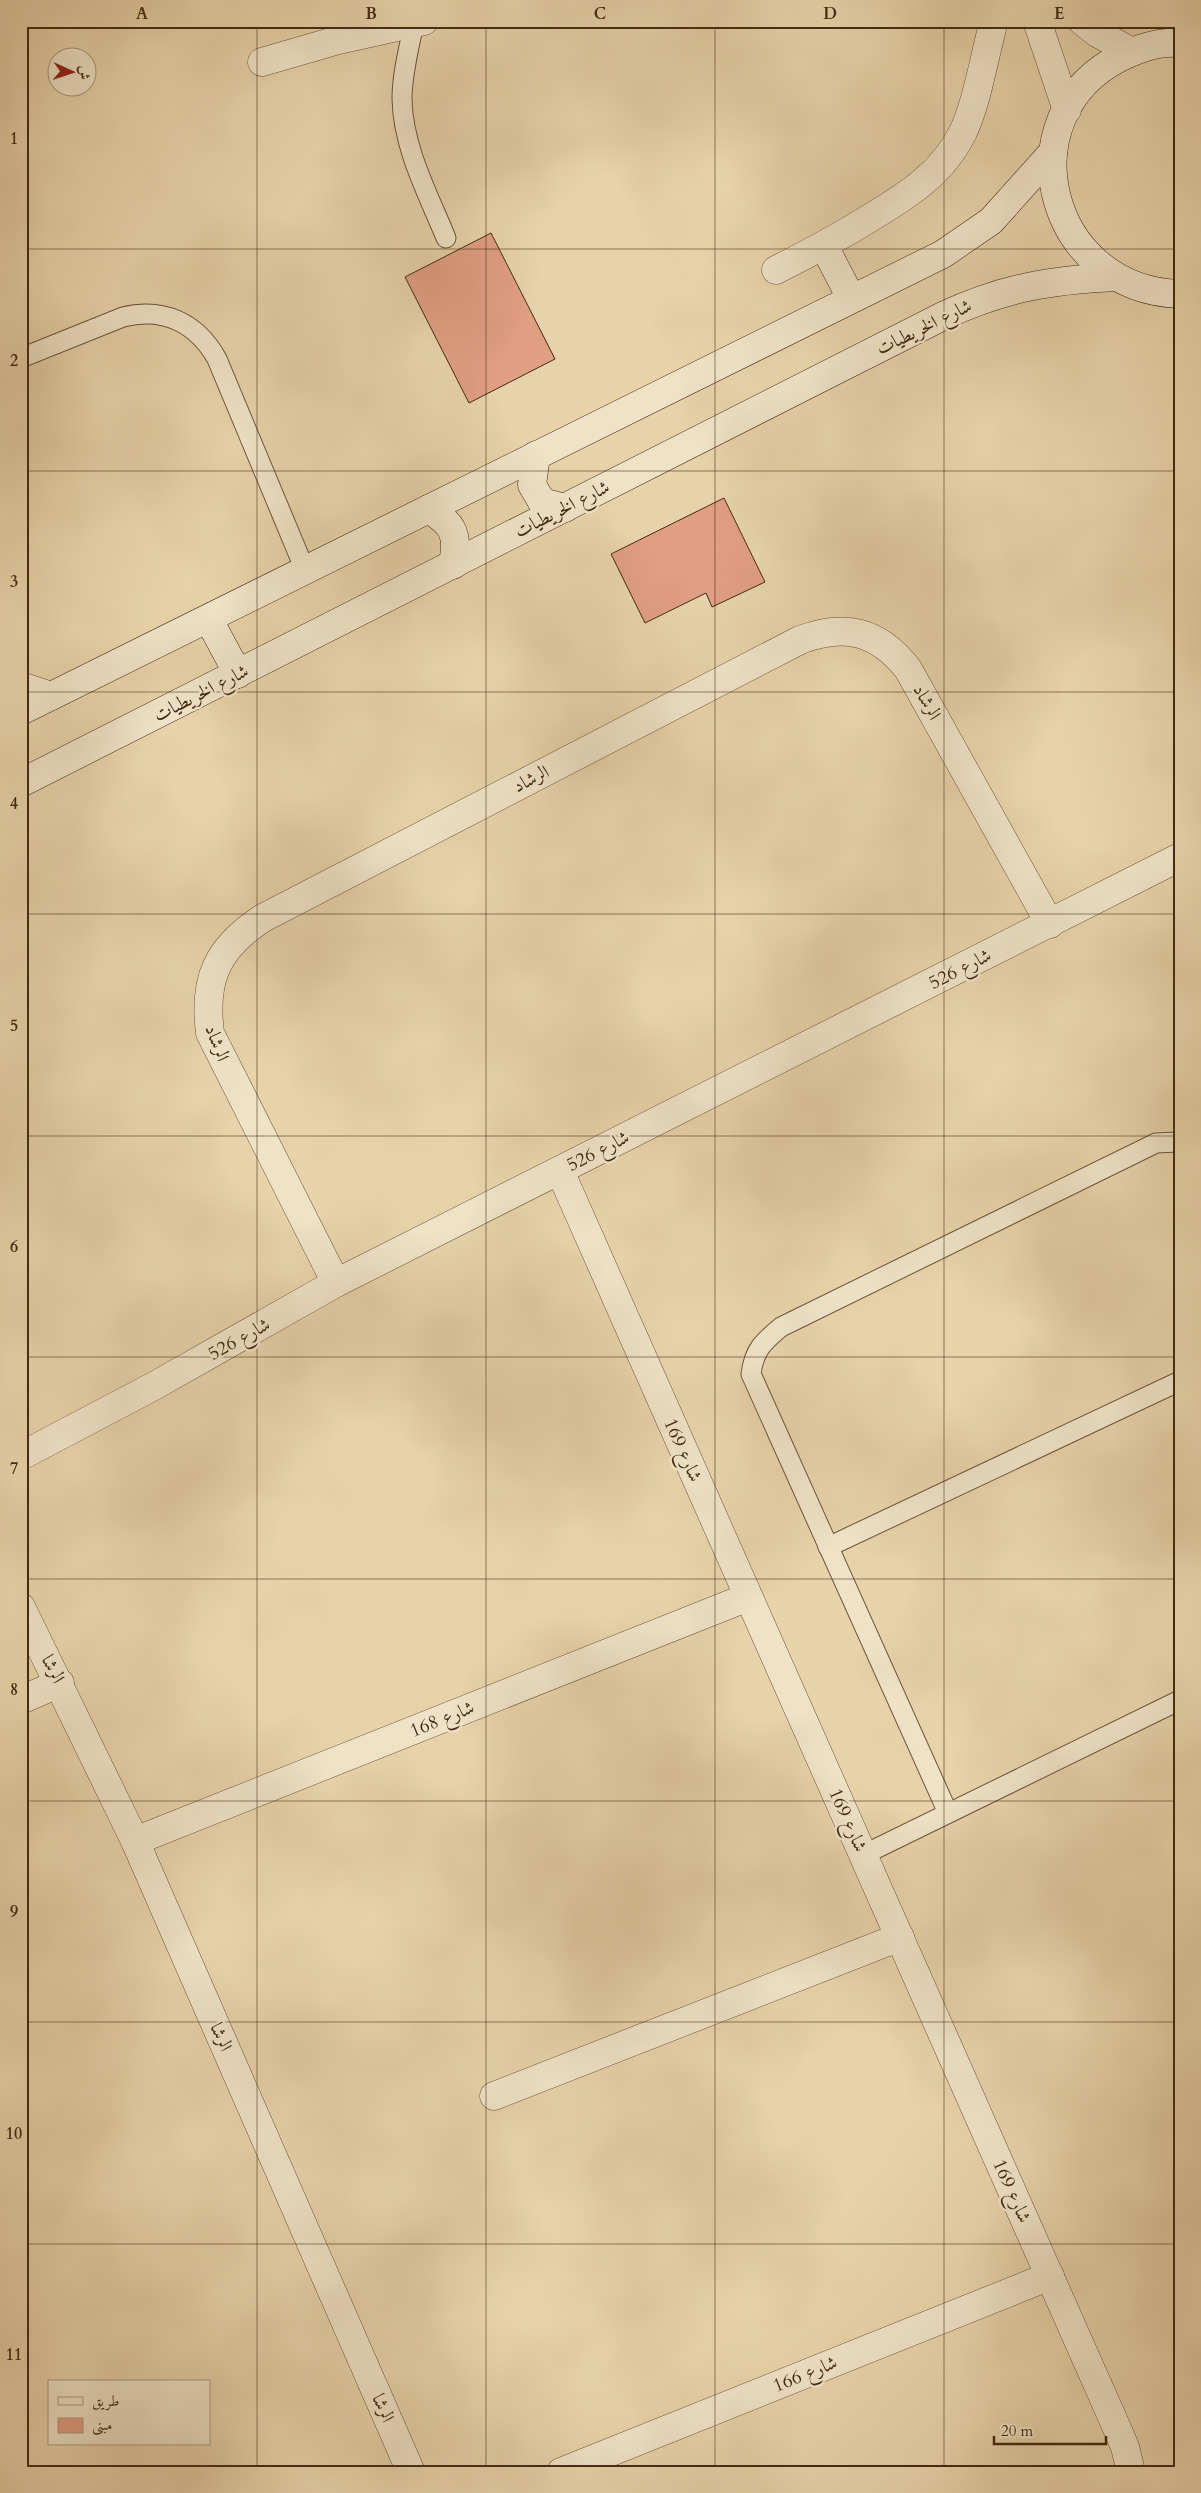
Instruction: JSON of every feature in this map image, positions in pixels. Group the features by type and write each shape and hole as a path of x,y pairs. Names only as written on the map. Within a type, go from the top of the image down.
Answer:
{"street":[{"path":"776,270 824,246 908,194 931,177 950,155 964,130 994,21"},
{"path":"1037,21 1067,110"},
{"path":"1082,21 1096,33 1132,52"},
{"path":"262,62 338,40 419,22"},
{"path":"1180,43 1153,45 1132,52 1112,62 1094,75 1079,91 1067,110 1058,130 1053,152 1053,177 1057,201 1066,224 1078,245 1096,263 1116,277 1135,286 1168,293 1180,312"},
{"path":"21,711 209,620 305,570 851,298 918,268 968,238 1011,201 1053,152"},
{"path":"824,246 851,298"},
{"name":"شارع الخريطيات","path":"21,783 970,303 1027,286 1056,281 1116,277"},
{"path":"536,455 532,485 542,502 565,508"},
{"path":"428,509 446,520 457,542 454,565"},
{"path":"209,620 238,674"},
{"name":"الرشاد","path":"336,1283 210,1033 207,1010 209,988 216,966 228,947 244,930 263,918 800,640 820,633 840,630 860,633 879,640 896,653 908,669 1050,924"},
{"path":"21,686 51,696"},
{"name":"شارع 526","path":"21,1456 154,1386 336,1283 1180,857"},
{"name":"شارع 169","path":"560,1171 1050,2276 1125,2447 1131,2472"},
{"name":"شارع 168","path":"135,1841 748,1597"},
{"name":"الرشا","path":"21,1607 60,1683 135,1841 411,2472"},
{"path":"21,1700 60,1683"},
{"path":"494,2096 900,1937"},
{"name":"شارع 166","path":"561,2472 1050,2276"}],"lane":[{"path":"419,22 404,75 404,120 408,142 446,238"},
{"path":"21,358 123,317 139,313 155,314 186,324 209,345 217,359 305,570"},
{"path":"948,1814 751,1374 753,1357 765,1341 781,1327 1156,1143 1178,1142 1180,1145"},
{"path":"828,1547 1180,1381"},
{"path":"863,1854 1180,1700"}],"building":[{"path":"491,233 555,359 469,403 405,277"},
{"path":"724,498 765,582 712,607 706,593 645,623 611,554"}]}
